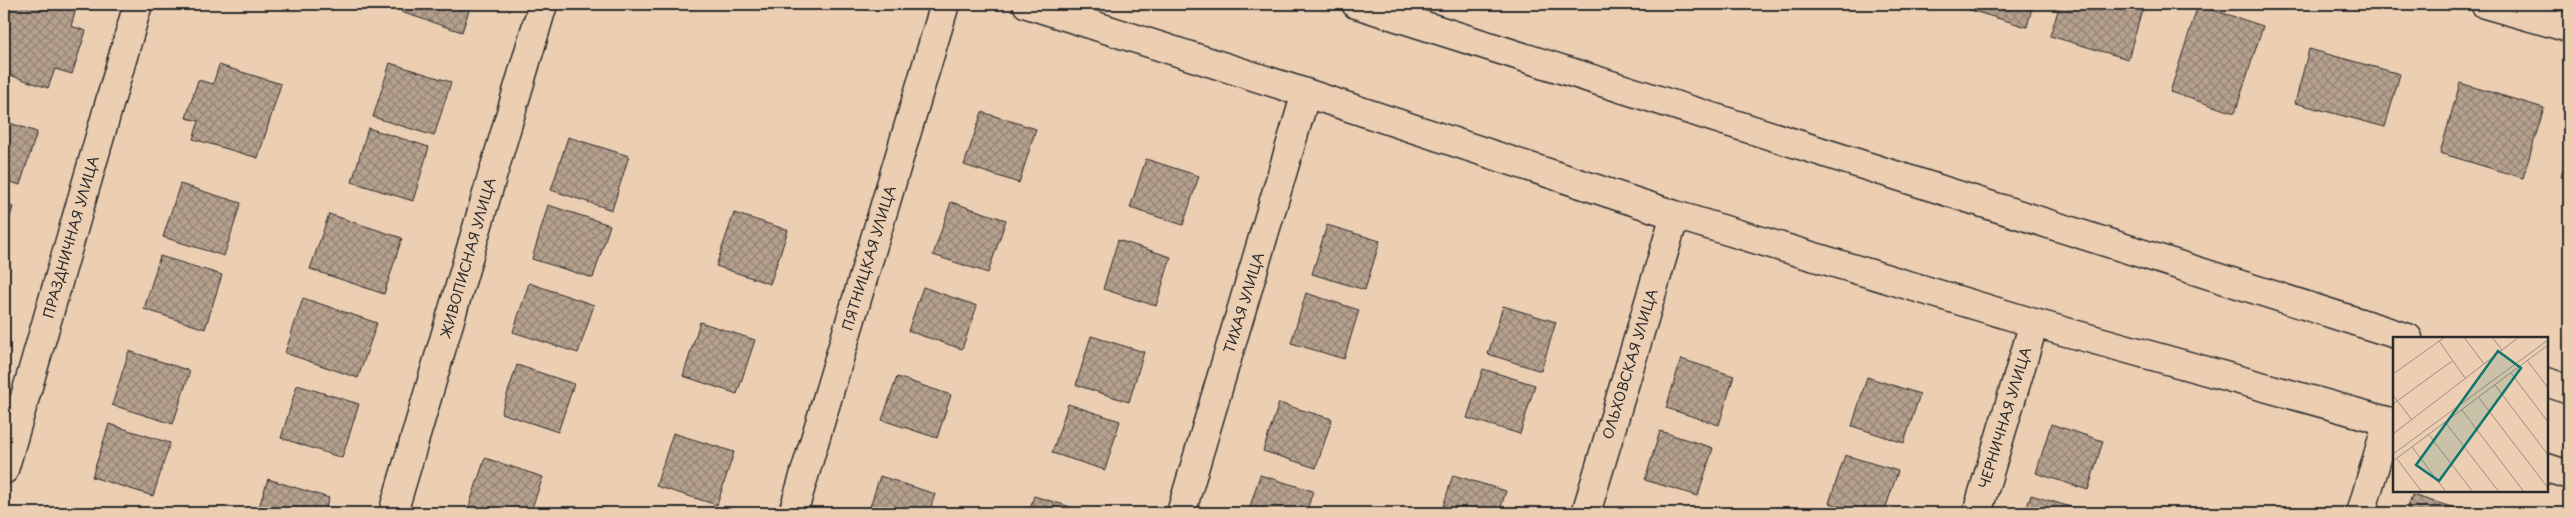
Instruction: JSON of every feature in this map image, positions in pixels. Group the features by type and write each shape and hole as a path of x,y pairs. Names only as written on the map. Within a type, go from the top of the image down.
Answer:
{"street":[{"name":"ПРАЗДНИЧНАЯ УЛИЦА","path":"4,470 138,4"},
{"name":"ЖИВОПИСНАЯ УЛИЦА","path":"393,513 543,4"},
{"name":"ПЯТНИЦКАЯ УЛИЦА","path":"793,513 945,4"},
{"path":"1026,4 1306,93 1675,215 2034,323 2391,422 2361,513"},
{"path":"1356,4 2405,337"},
{"path":"2485,4 2569,28"},
{"name":"ТИХАЯ УЛИЦА","path":"1181,513 1306,93"},
{"name":"ОЛЬХОВСКАЯ УЛИЦА","path":"1586,513 1675,215"},
{"name":"ЧЕРНИЧНАЯ УЛИЦА","path":"1977,513 2034,323"},
{"path":"2548,382 2569,390"},
{"path":"2548,468 2569,475"}],"building":[{"path":"4,4 70,4 77,6 71,26 86,31 72,74 55,69 48,88 4,73"},
{"path":"404,4 471,4 462,32 401,12"},
{"path":"1950,4 2033,4 2027,27"},
{"path":"2060,4 2144,4 2128,59 2050,36"},
{"path":"2198,5 2263,26 2235,113 2170,92"},
{"path":"2309,49 2400,74 2385,127 2295,103"},
{"path":"390,63 451,82 434,136 373,117"},
{"path":"219,65 281,84 258,158 193,139 199,121 186,118 198,80 213,84"},
{"path":"2460,83 2544,108 2523,178 2440,153"},
{"path":"982,112 1036,129 1019,183 964,165"},
{"path":"4,121 37,132 20,185 4,180"},
{"path":"368,128 429,147 413,201 352,182"},
{"path":"568,137 629,156 612,210 551,190"},
{"path":"2569,146 2569,178 2561,176"},
{"path":"1146,159 1199,176 1183,225 1130,208"},
{"path":"180,184 241,203 224,256 163,237"},
{"path":"951,202 1006,220 988,273 933,255"},
{"path":"4,204 13,207 4,237"},
{"path":"548,205 610,225 593,278 532,259"},
{"path":"734,213 788,230 770,284 716,266"},
{"path":"329,214 402,238 384,294 310,269"},
{"path":"1327,225 1380,241 1365,290 1312,274"},
{"path":"1118,240 1171,257 1156,306 1103,289"},
{"path":"160,256 222,275 205,329 144,309"},
{"path":"529,283 594,305 578,353 513,332"},
{"path":"923,287 977,306 962,349 908,331"},
{"path":"1306,293 1359,310 1344,359 1291,343"},
{"path":"303,298 377,323 358,378 285,353"},
{"path":"1503,306 1556,322 1541,371 1488,354"},
{"path":"700,322 755,340 737,394 683,376"},
{"path":"1091,336 1144,352 1129,402 1076,385"},
{"path":"129,351 190,371 173,424 112,405"},
{"path":"1681,359 1734,376 1719,425 1666,408"},
{"path":"517,365 574,384 558,432 501,413"},
{"path":"1483,369 1535,385 1520,434 1467,418"},
{"path":"897,377 951,395 937,438 882,420"},
{"path":"1867,377 1920,394 1904,443 1852,426"},
{"path":"297,385 359,404 342,458 281,438"},
{"path":"1279,403 1332,419 1316,468 1263,451"},
{"path":"1068,404 1120,421 1105,470 1052,453"},
{"path":"109,424 170,443 153,496 92,477"},
{"path":"2051,424 2103,441 2088,490 2036,473"},
{"path":"1660,431 1713,448 1698,496 1645,480"},
{"path":"673,433 734,452 717,505 656,486"},
{"path":"1845,455 1898,471 1884,513 1861,513 1829,503"},
{"path":"485,458 543,477 530,513 491,513 469,506"},
{"path":"1260,475 1313,491 1306,513 1248,513"},
{"path":"1453,475 1506,491 1499,513 1441,513"},
{"path":"880,476 935,494 929,513 868,513"},
{"path":"268,479 329,498 324,513 257,513"},
{"path":"2031,495 2084,511 2083,513 2025,513"},
{"path":"2412,495 2465,511 2464,513 2406,513"},
{"path":"1034,496 1091,513 1029,513"}]}
